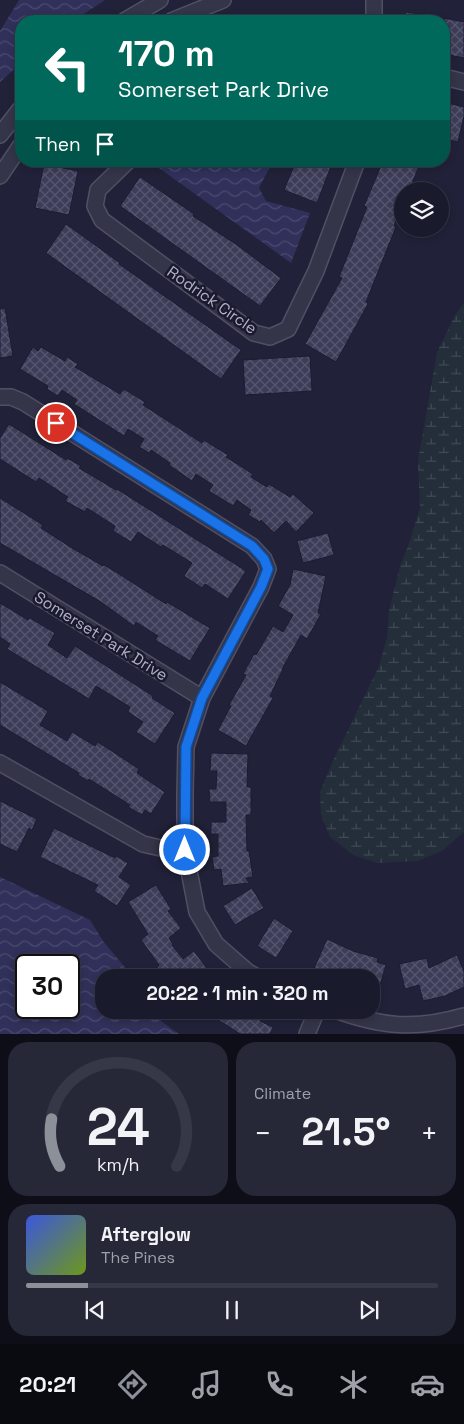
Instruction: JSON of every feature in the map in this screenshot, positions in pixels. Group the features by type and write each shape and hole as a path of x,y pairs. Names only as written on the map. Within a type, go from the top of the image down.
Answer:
{"street":[{"path":"134,15 160,0"},
{"path":"186,15 223,0"},
{"path":"374,0 374,15"},
{"path":"450,78 464,82"},
{"path":"0,135 15,116"},
{"path":"0,176 15,154"},
{"name":"Rodrick Circle","path":"122,167 98,190 95,206 102,220 254,333 270,337 288,329 301,305 316,271 355,167"},
{"path":"0,397 11,397 23,402 252,546 264,559 268,569 261,587 202,698 186,747 185,850 197,912 216,944 245,969"},
{"name":"Somerset Park Drive","path":"0,573 202,698"},
{"path":"0,763 143,844 164,849 185,850"},
{"path":"359,1019 401,1026 435,1023 464,1016"},
{"path":"307,1034 313,1019"}],"green space":[{"path":"464,303 464,832 442,851 417,861 377,863 353,855 330,837 321,815 320,792 379,666 387,637 389,611 400,566 420,508 418,461 437,352 455,315"}],"water":[{"path":"19,0 105,0 82,15 15,15 15,68 0,82 0,31"},
{"path":"270,167 259,188 266,201 310,213 291,263 159,168"},
{"path":"0,877 90,920 103,941 126,969 95,969 95,1019 160,1019 179,1034 0,1034"}],"building":[{"path":"406,12 426,15 406,15"},
{"path":"450,19 464,22 464,58 450,55"},
{"path":"450,104 464,107 464,116 458,142 450,140"},
{"path":"43,167 59,167 78,171 69,215 35,208"},
{"path":"294,167 331,167 317,203 284,190"},
{"path":"380,167 419,167 413,182 394,182 394,232 366,302 368,304 336,362 305,344 342,278 339,277 367,207 364,206"},
{"path":"140,177 281,278 260,306 120,206"},
{"path":"66,224 241,350 221,379 46,253"},
{"path":"5,308 13,356 0,358 0,309"},
{"path":"33,347 38,351 41,347 65,361 67,357 78,364 75,367 120,394 124,389 145,402 143,405 202,443 204,440 228,455 226,457 253,474 251,477 267,487 269,484 290,497 293,494 314,513 296,532 286,521 274,533 261,520 260,522 248,515 251,510 237,500 233,506 209,491 213,485 196,474 192,481 151,450 149,453 139,447 144,439 128,429 124,436 74,404 77,400 62,390 58,396 47,389 48,386 20,369"},
{"path":"310,356 312,391 245,395 243,360"},
{"path":"9,424 66,460 67,458 81,466 79,468 117,489 246,571 228,599 205,584 202,588 184,576 192,563 163,545 161,547 138,532 131,542 113,531 115,526 87,508 85,512 65,501 68,497 39,478 36,482 0,459 0,438"},
{"path":"0,498 43,525 41,528 72,548 210,628 190,661 155,640 158,636 136,622 134,626 101,602 0,543"},
{"path":"328,533 334,555 303,563 297,541"},
{"path":"293,569 326,576 318,613 321,614 307,639 301,635 282,669 270,696 273,698 246,746 218,730 231,706 229,705 246,675 243,674 254,654 256,655 273,626 283,632 293,615 278,606 290,585"},
{"path":"0,603 28,620 30,618 55,633 48,645 67,658 75,646 153,696 152,698 175,713 155,744 136,732 143,722 128,712 130,707 96,686 89,699 7,649 10,644 0,637"},
{"path":"0,682 48,711 40,725 67,741 72,732 95,746 98,742 139,769 137,773 165,792 151,814 145,810 142,815 128,807 130,805 89,779 88,781 78,775 79,773 0,725"},
{"path":"211,753 248,754 247,787 251,787 251,815 246,815 247,851 249,851 253,877 246,878 249,883 223,886 221,869 214,870 212,857 218,856 218,834 211,834 211,822 226,822 226,802 210,802 209,789 216,789 217,771 210,771"},
{"path":"0,801 37,819 32,830 29,828 17,852 0,844"},
{"path":"54,828 128,863 119,877 131,885 117,906 94,891 98,885 40,857"},
{"path":"156,885 171,909 168,911 181,928 169,938 172,945 183,959 194,951 207,969 158,969 157,967 159,965 141,940 148,934 128,902"},
{"path":"252,888 264,908 235,925 223,906"},
{"path":"274,918 293,931 276,958 257,946"},
{"path":"327,939 353,951 378,958 377,962 386,965 380,985 380,969 314,969"},
{"path":"457,955 464,971 464,987 445,996 423,1001 419,985 405,989 399,964 427,958 429,968"},
{"path":"217,1019 261,1019 260,1021 273,1027 270,1034 240,1034"}],"route":[{"path":"56,423 252,546 264,559 268,569 261,587 202,698 186,747 184,792 185,850"}]}
